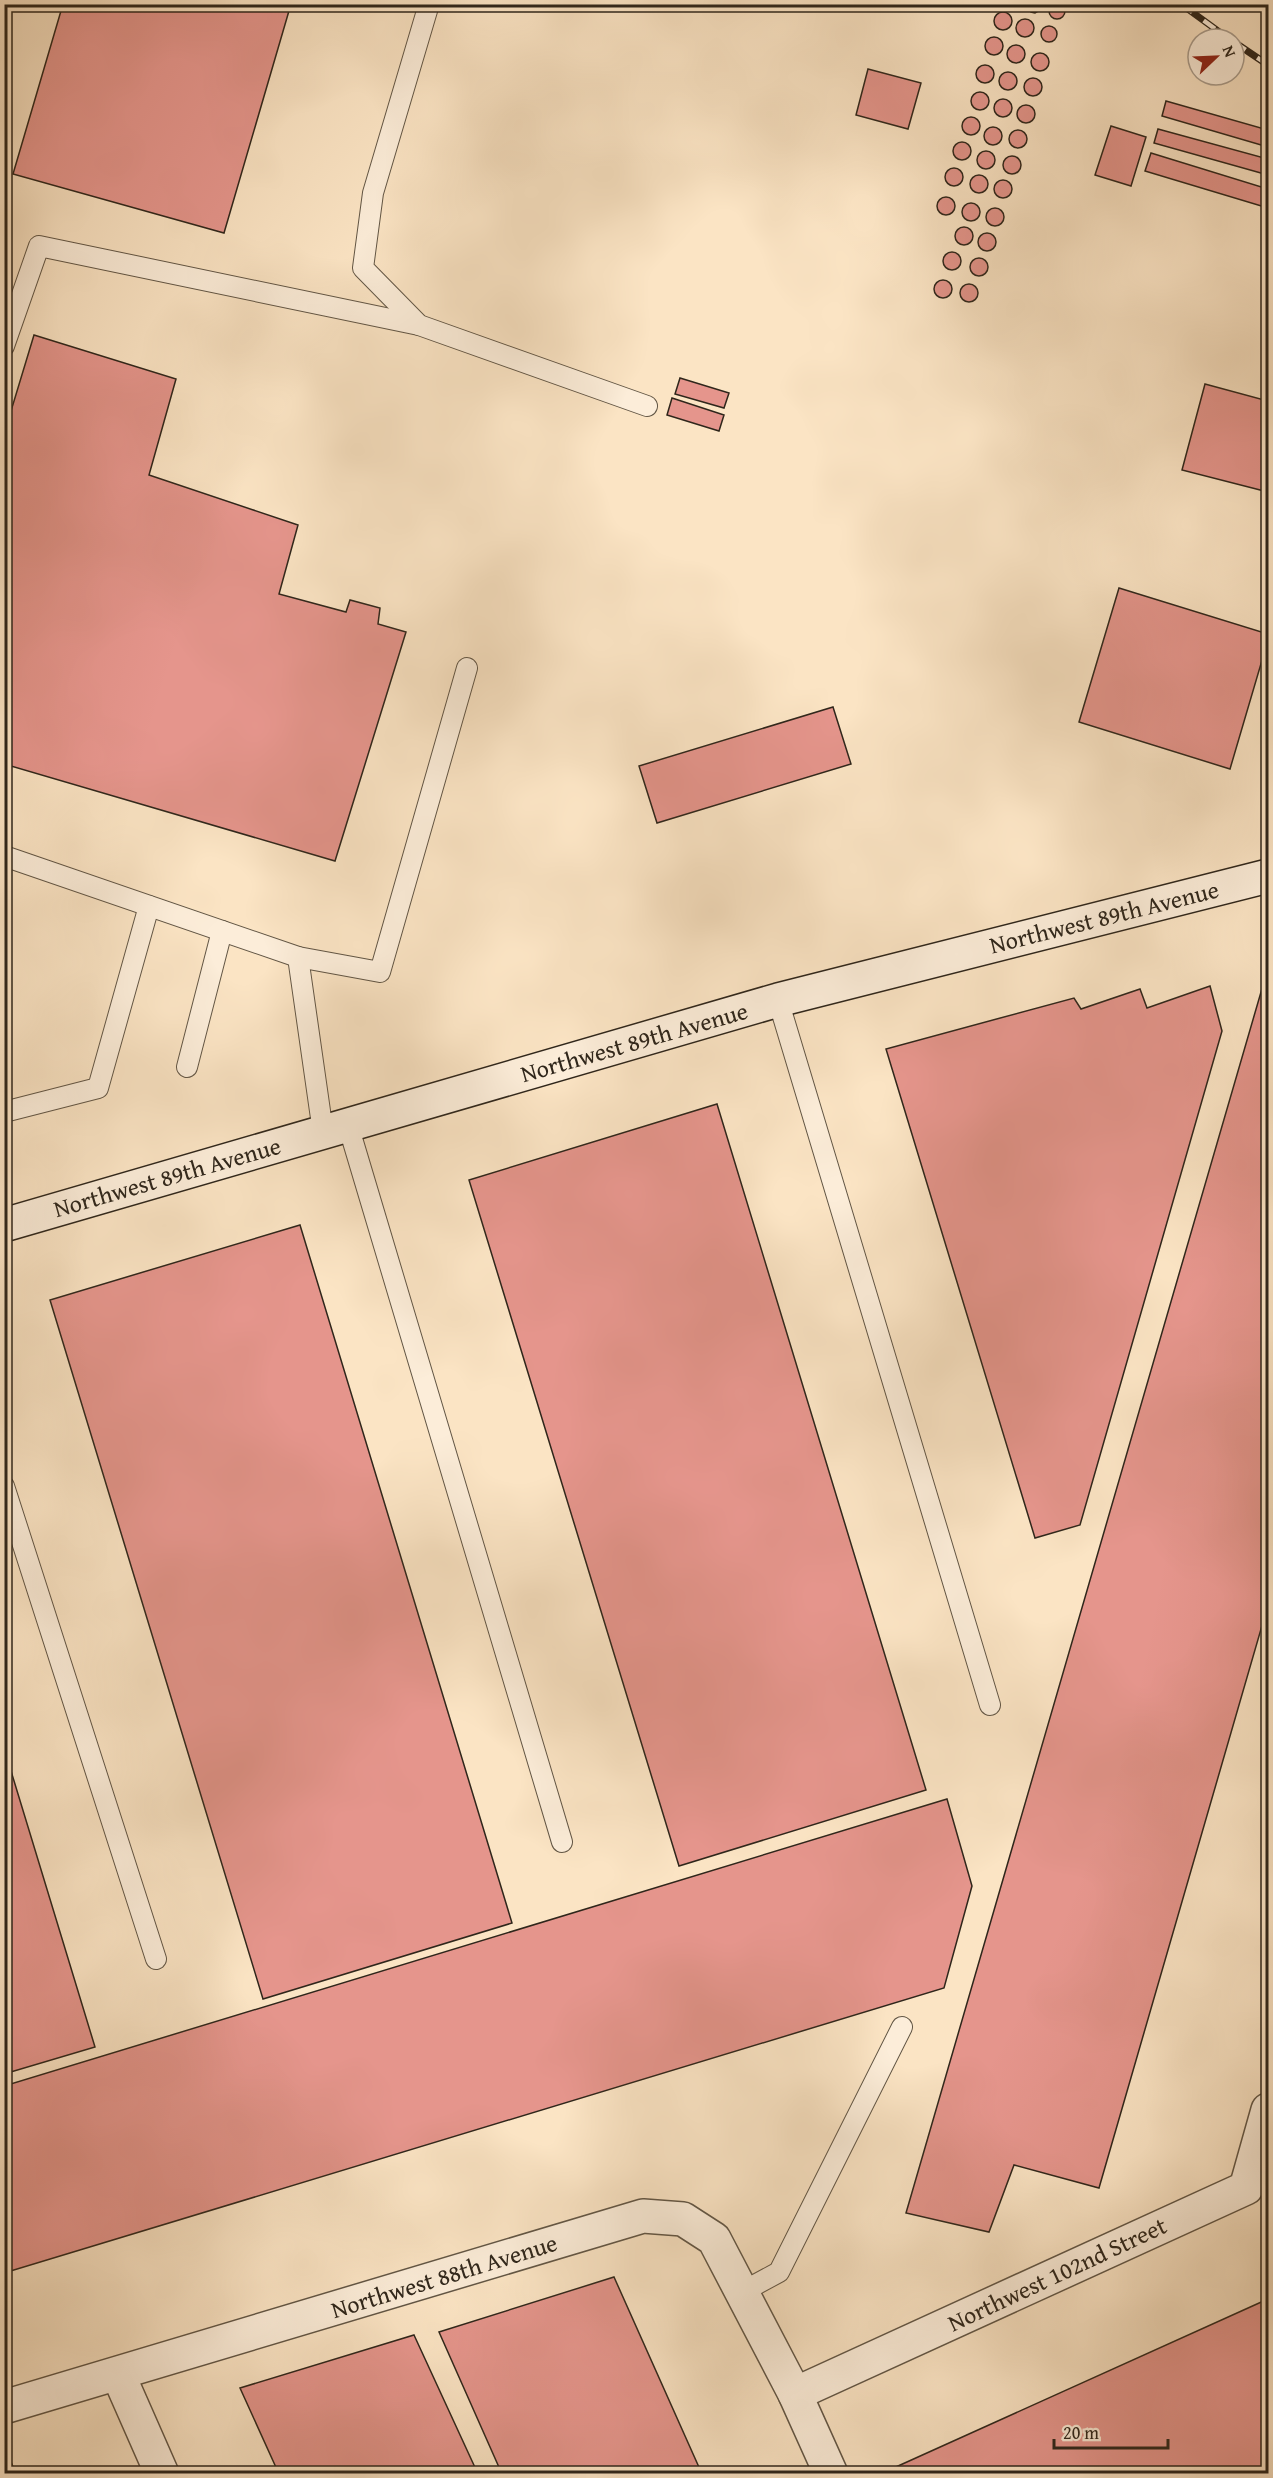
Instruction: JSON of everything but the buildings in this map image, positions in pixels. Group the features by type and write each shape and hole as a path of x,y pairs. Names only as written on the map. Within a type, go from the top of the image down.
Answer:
{"street":[{"name":"Northwest 89th Avenue","path":"4,1224 778,1000 1269,876"},
{"name":"Northwest 102nd Street","path":"795,2394 1246,2188 1269,2110"},
{"name":"Northwest 88th Avenue","path":"4,2407 643,2216 683,2220 714,2239 795,2394 831,2474"},
{"path":"118,2374 162,2474"}],"lane":[{"path":"419,325 363,268 373,193 429,4"},
{"path":"4,346 39,246 419,325 647,406"},
{"path":"4,856 298,957 380,972 467,668"},
{"path":"4,1112 98,1088 149,906"},
{"path":"187,1067 222,931"},
{"path":"298,957 335,1129 562,1842"},
{"path":"778,1000 990,1705"},
{"path":"4,1486 156,1959"},
{"path":"742,2292 779,2272 902,2027"}],"railway":[{"path":"1181,4 1213,27"},
{"path":"1246,50 1268,65"}]}
